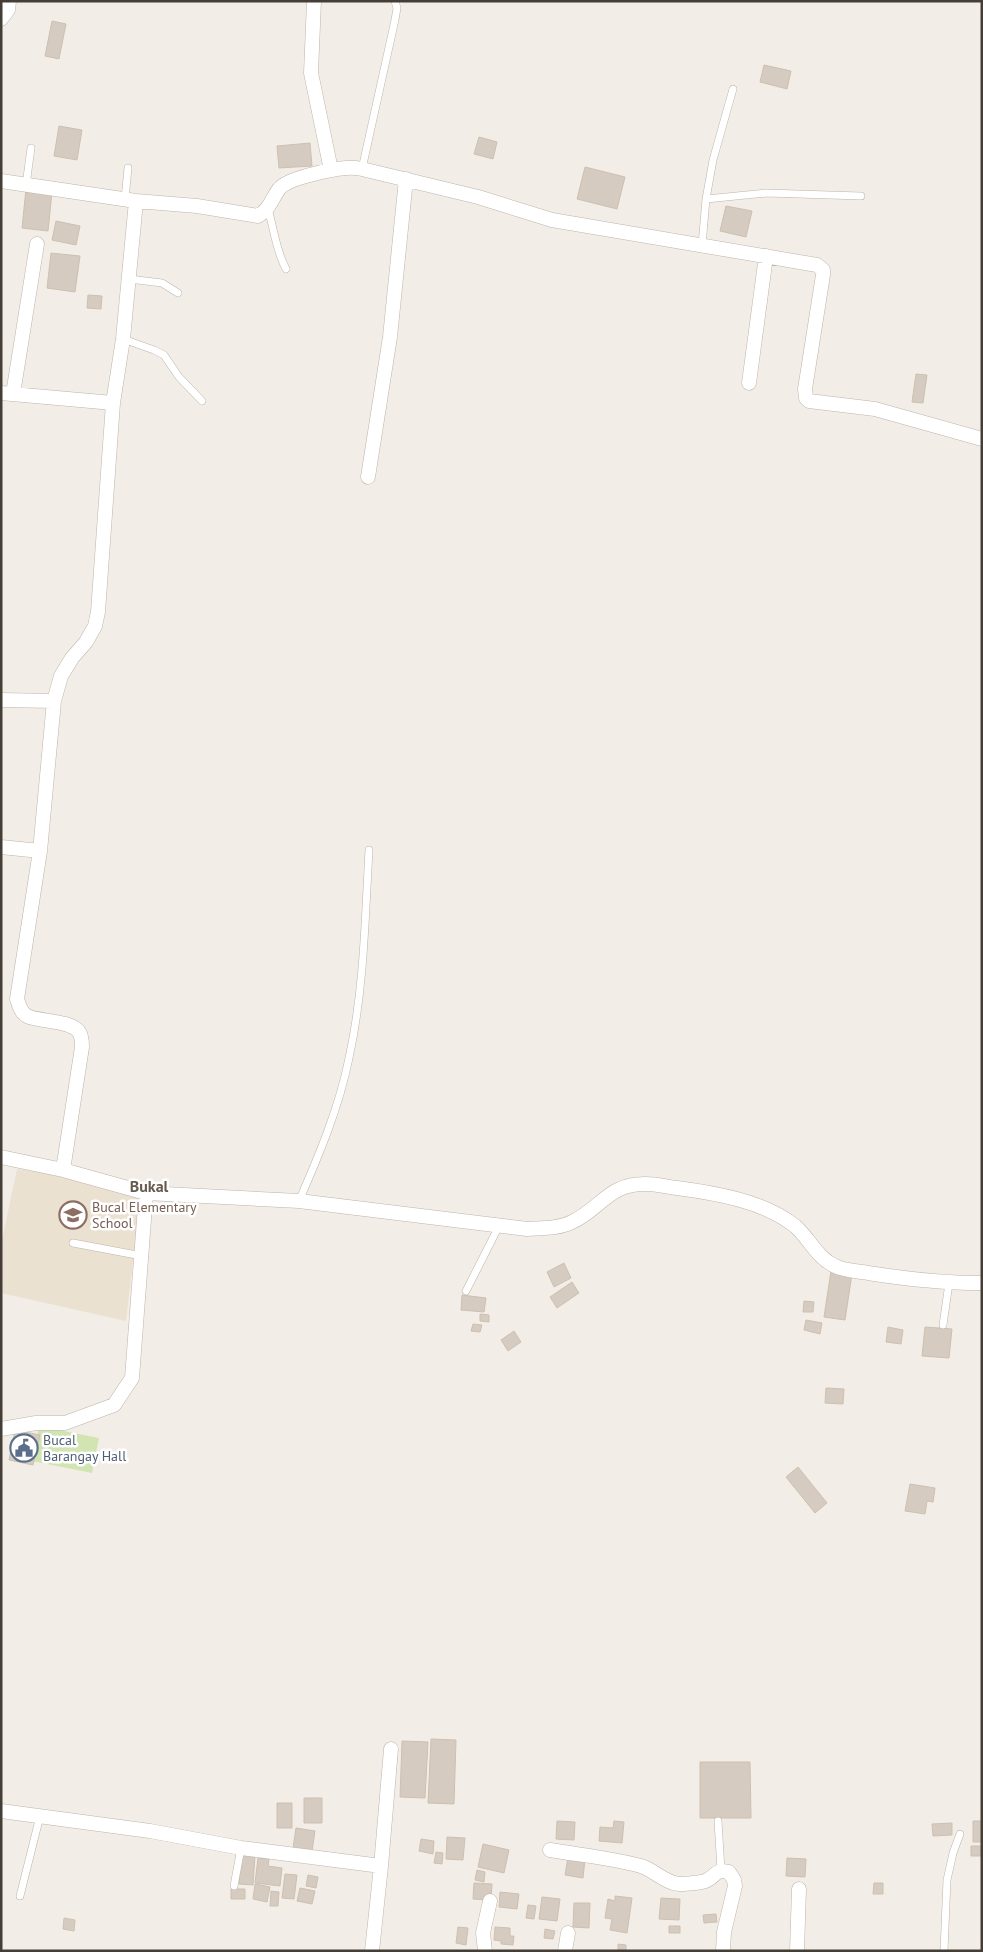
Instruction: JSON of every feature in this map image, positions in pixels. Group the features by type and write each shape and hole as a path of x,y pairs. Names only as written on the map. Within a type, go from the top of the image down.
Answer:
{"street":[{"path":"1,19 8,10 9,1"},
{"path":"314,1 311,73 331,170"},
{"path":"1,181 131,200 197,206 258,216 268,209 284,184 331,170 362,169 478,197 552,220 817,265 823,270 824,275 805,389 806,398 809,401 874,409 982,439"},
{"path":"368,478 390,337 406,180"},
{"path":"62,1170 82,1038 79,1030 71,1026 25,1015 17,999 40,852 54,701 61,676 72,658 86,642 98,612 113,403 129,279 131,200"},
{"path":"37,244 7,393 113,403"},
{"path":"749,383 766,256"},
{"path":"1,700 54,701"},
{"path":"1,847 40,852"},
{"path":"1,1157 62,1170 146,1193 299,1201 527,1229 555,1228 572,1222 612,1192 625,1186 648,1184 717,1193 784,1218 797,1228 823,1258 835,1266 906,1279 949,1283 982,1283"},
{"path":"1,1429 36,1423 65,1423 114,1405 132,1378 146,1193"},
{"path":"372,1951 391,1749"},
{"path":"1,1811 150,1831 241,1848 381,1866"},
{"path":"550,1850 643,1867 677,1884 702,1882 711,1879 716,1872 721,1870 728,1872 734,1880 735,1886 724,1932 723,1951"},
{"path":"797,1951 799,1889"},
{"path":"485,1951 482,1940 490,1901"},
{"path":"565,1951 568,1933"}],"lane":[{"path":"362,169 398,8 395,1"},
{"path":"702,245 706,199 713,160 732,89"},
{"path":"26,185 31,148"},
{"path":"128,168 131,200"},
{"path":"706,199 766,193 860,196"},
{"path":"268,209 278,251 286,269"},
{"path":"129,279 162,283 178,293"},
{"path":"122,339 164,355 179,377 202,401"},
{"path":"299,1201 320,1154 341,1092 350,1056 361,977 369,850"},
{"path":"466,1292 499,1226"},
{"path":"73,1243 142,1256"},
{"path":"943,1325 949,1283"},
{"path":"20,1896 40,1816"},
{"path":"718,1821 721,1870"},
{"path":"944,1951 947,1880 953,1852 960,1834"},
{"path":"234,1886 241,1848"}],"shaded area":[{"name":"Bucal Elementary School","path":"17,1169 142,1184 126,1321 1,1293 1,1245"}],"green space":[{"path":"39,1426 99,1438 92,1473 32,1461"}],"building":[{"path":"52,21 66,24 59,59 45,56"},
{"path":"764,65 791,71 787,89 760,82"},
{"path":"59,126 82,130 77,160 54,156"},
{"path":"479,137 497,142 493,159 474,154"},
{"path":"310,143 312,166 279,168 277,146"},
{"path":"585,167 625,177 617,209 577,199"},
{"path":"26,189 52,192 48,231 22,228"},
{"path":"726,206 752,211 746,237 720,231"},
{"path":"56,221 80,226 76,245 52,240"},
{"path":"51,253 80,256 75,292 47,288"},
{"path":"88,295 102,296 101,309 87,308"},
{"path":"916,374 927,375 923,403 912,402"},
{"path":"564,1263 571,1278 554,1287 547,1272"},
{"path":"831,1271 852,1274 845,1320 824,1317"},
{"path":"572,1282 579,1293 557,1308 550,1297"},
{"path":"462,1295 486,1298 484,1312 461,1310"},
{"path":"804,1301 814,1302 813,1312 803,1312"},
{"path":"480,1314 489,1315 489,1322 480,1321"},
{"path":"806,1320 822,1323 820,1334 804,1330"},
{"path":"473,1324 482,1325 480,1332 471,1331"},
{"path":"888,1327 903,1330 901,1344 886,1342"},
{"path":"925,1327 952,1329 949,1358 922,1356"},
{"path":"514,1331 521,1342 508,1351 501,1340"},
{"path":"826,1388 844,1389 843,1404 825,1403"},
{"name":"Bucal Barangay Hall","path":"15,1430 40,1435 33,1465 9,1460"},
{"path":"798,1467 827,1503 815,1513 786,1477"},
{"path":"910,1484 935,1488 933,1502 927,1501 925,1514 905,1511"},
{"path":"431,1739 456,1740 454,1804 428,1803"},
{"path":"402,1741 428,1742 425,1798 400,1797"},
{"path":"700,1762 750,1762 751,1818 700,1818"},
{"path":"304,1798 322,1798 322,1823 304,1823"},
{"path":"277,1803 292,1803 292,1828 277,1828"},
{"path":"557,1821 575,1822 574,1840 556,1839"},
{"path":"614,1821 624,1822 622,1843 599,1841 600,1827 613,1828"},
{"path":"973,1821 982,1821 982,1842 973,1842"},
{"path":"952,1823 952,1835 933,1836 932,1824"},
{"path":"296,1828 315,1831 312,1851 293,1848"},
{"path":"447,1837 465,1838 463,1860 446,1859"},
{"path":"421,1839 434,1841 433,1854 419,1851"},
{"path":"483,1844 509,1850 504,1873 478,1867"},
{"path":"971,1846 982,1846 982,1856 971,1856"},
{"path":"436,1852 443,1853 442,1864 434,1863"},
{"path":"241,1854 255,1855 253,1885 239,1884"},
{"path":"568,1857 585,1859 583,1878 565,1875"},
{"path":"258,1858 269,1859 268,1866 282,1868 280,1886 255,1883"},
{"path":"787,1858 806,1859 805,1877 786,1876"},
{"path":"477,1870 485,1872 484,1882 475,1880"},
{"path":"285,1874 297,1875 294,1899 282,1898"},
{"path":"308,1875 318,1877 316,1888 306,1886"},
{"path":"474,1883 492,1884 491,1900 473,1899"},
{"path":"874,1883 883,1883 883,1894 873,1894"},
{"path":"255,1884 270,1887 267,1902 253,1899"},
{"path":"300,1888 315,1891 312,1904 297,1901"},
{"path":"231,1889 245,1889 245,1899 231,1899"},
{"path":"271,1891 279,1892 278,1906 270,1906"},
{"path":"500,1892 519,1894 517,1909 499,1907"},
{"path":"615,1896 632,1898 627,1933 610,1930 612,1919 605,1918 608,1899 615,1901"},
{"path":"542,1897 560,1899 557,1921 539,1919"},
{"path":"661,1898 680,1899 679,1920 659,1919"},
{"path":"574,1903 590,1903 589,1928 573,1927"},
{"path":"528,1905 536,1906 534,1919 526,1918"},
{"path":"716,1914 717,1922 704,1923 703,1915"},
{"path":"64,1918 75,1920 74,1931 63,1929"},
{"path":"669,1926 680,1926 680,1933 669,1933"},
{"path":"458,1927 468,1928 466,1945 456,1943"},
{"path":"495,1927 510,1928 510,1936 514,1936 513,1945 501,1944 501,1941 494,1940"},
{"path":"545,1929 555,1931 553,1939 544,1938"},
{"path":"618,1944 626,1945 626,1950 618,1950"}],"place":[{"name":"Bucal Elementary School","path":"73,1215"},
{"name":"Bucal Barangay Hall","path":"24,1448"}],"district":[{"name":"Bukal","path":"149,1186"}]}
